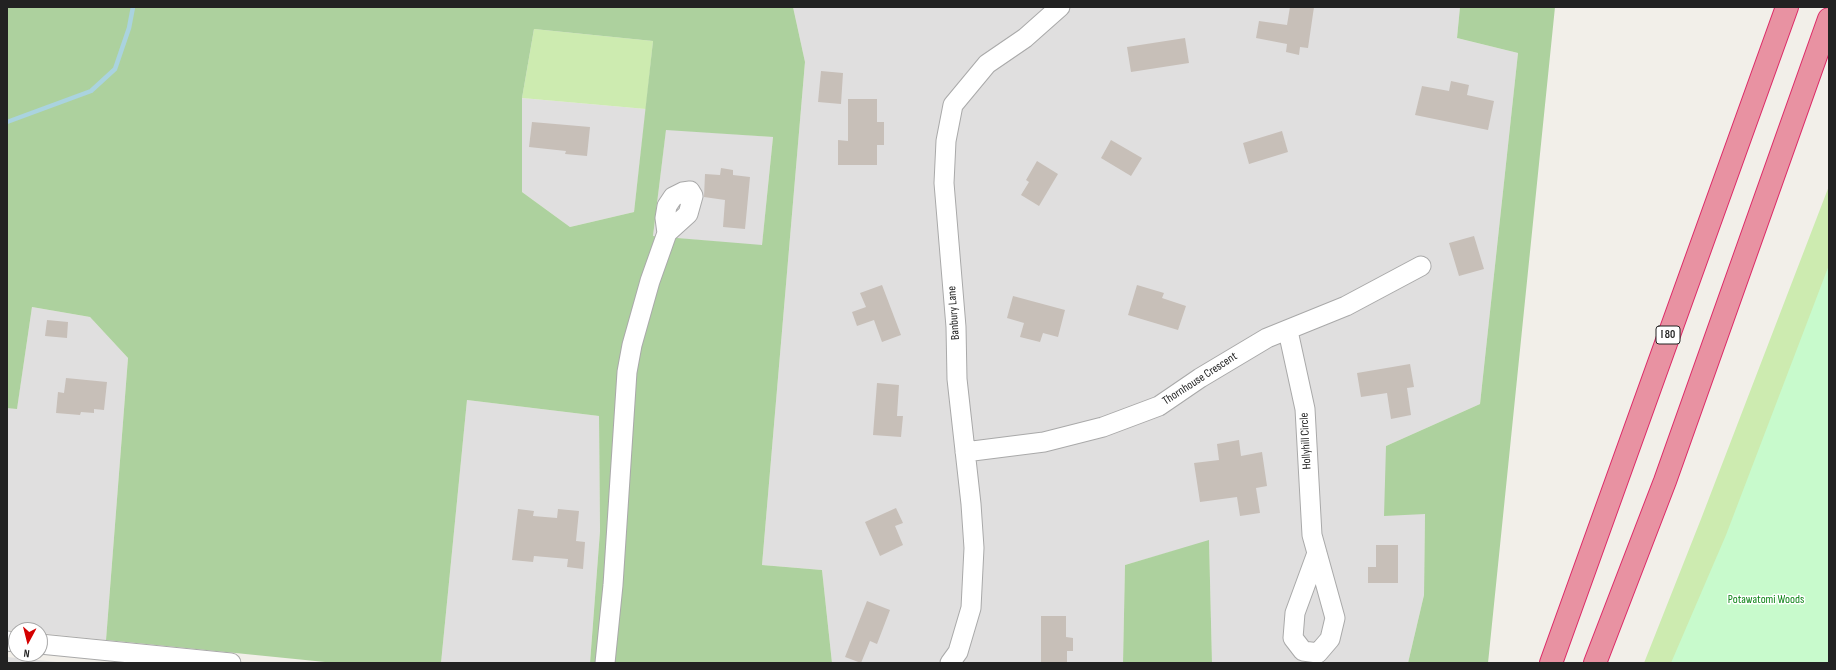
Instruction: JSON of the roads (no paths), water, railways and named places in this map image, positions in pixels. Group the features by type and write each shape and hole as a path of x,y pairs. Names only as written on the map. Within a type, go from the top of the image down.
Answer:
{"highway":[{"name":"I 80","path":"1551,663 1622,460 1787,7"},
{"path":"1595,663 1667,473 1829,19"}],"street":[{"name":"Banbury Lane","path":"950,663 958,652 971,608 974,548 966,452 957,379 956,327 944,183 946,141 953,105 987,64 1026,38 1060,7"},
{"path":"605,663 613,585 627,372 632,345 650,281 667,233"},
{"name":"Thornhouse Crescent","path":"966,452 1044,442 1103,427 1158,406 1200,378 1267,338 1346,306 1421,266"},
{"name":"Hollyhill Circle","path":"1288,330 1305,409 1312,535 1317,553"},
{"path":"48,645 231,663"}],"waterway":[{"path":"7,122 91,91 115,69 129,28 133,7"}],"park label":[{"name":"Potawatomi Woods","path":"1766,600"}]}
